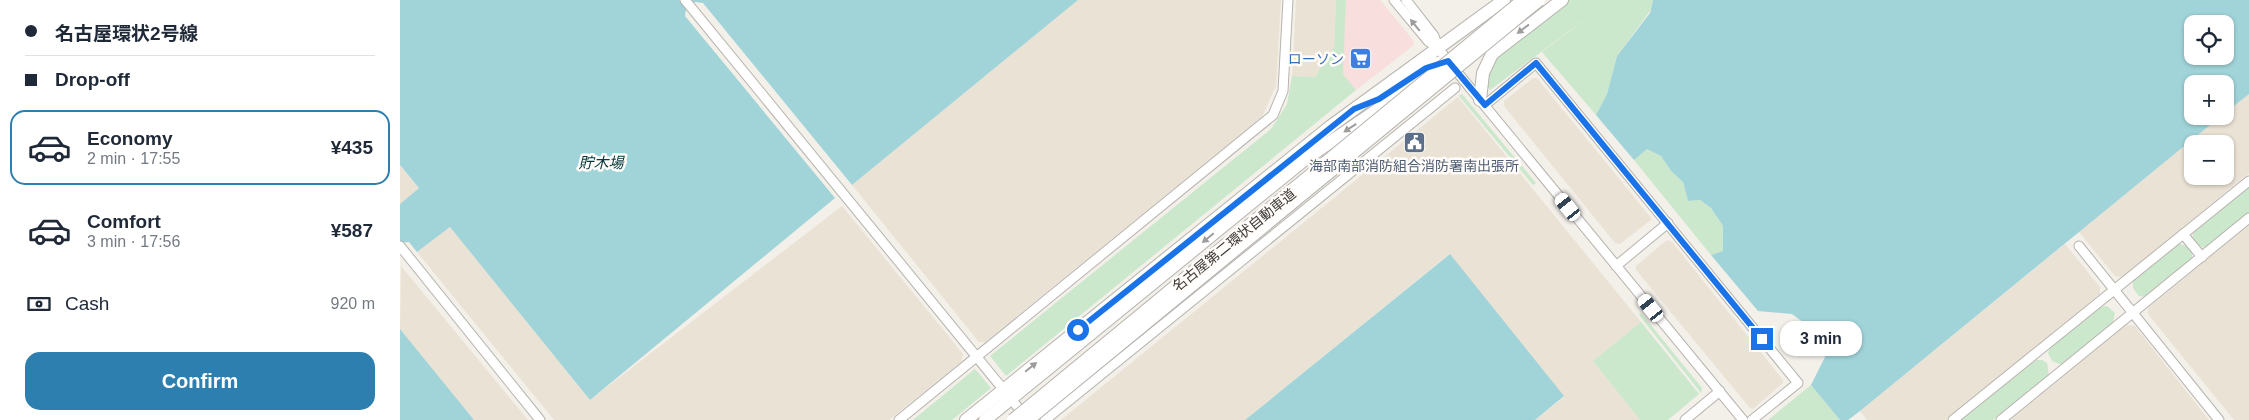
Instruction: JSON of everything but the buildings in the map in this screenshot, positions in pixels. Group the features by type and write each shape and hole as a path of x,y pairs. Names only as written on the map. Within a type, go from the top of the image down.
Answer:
{"highway":[{"path":"985,420 1007,394 1354,109 1504,0"},
{"path":"1438,48 1456,44 1522,0"},
{"name":"名古屋第二環状自動車道","path":"1012,420 1522,0"},
{"name":"名古屋第二環状自動車道","path":"1028,420 1539,0"},
{"path":"966,420 1007,394 1304,160 1448,61 1544,0"},
{"path":"1482,102 1483,73 1492,54 1562,0"},
{"path":"1354,109 1379,99 1426,68 1448,61"}],"street":[{"path":"686,0 1028,420"},
{"path":"900,420 1273,115 1283,91 1288,0"},
{"path":"1394,0 1428,41 1438,48 1743,420"},
{"path":"1406,0 1434,36 1438,48"},
{"path":"1482,102 1536,63 1798,383 1752,420"},
{"path":"1045,420 1456,88"},
{"path":"1953,420 2249,181"},
{"path":"2001,420 2249,218"},
{"path":"1616,266 1668,223"},
{"path":"2183,234 2202,258"},
{"path":"400,246 540,420"},
{"path":"2079,246 2219,420"},
{"path":"1685,420 1720,391"}],"shaded area":[{"path":"1078,0 1281,0 1276,86 1262,117 985,342 979,342 852,185"},
{"path":"1296,0 1336,0 1334,47 1315,77 1292,76"},
{"path":"1346,0 1380,0 1413,40 1414,45 1356,90 1342,74"},
{"path":"1533,78 1537,78 1652,219 1620,244 1615,243 1504,106 1504,101"},
{"path":"2249,94 2249,173 2122,277 2115,276 2079,232 2184,146 2184,185 2234,185 2234,135 2198,135 2210,125 2234,125 2234,106"},
{"path":"1458,97 1641,322 1593,361 1640,420 1535,420 1564,397 1449,254 1245,420 1061,420"},
{"path":"400,165 419,188 400,204"},
{"path":"842,206 963,354 961,362 889,420 554,420 417,252 450,227 590,400"},
{"path":"2249,225 2249,420 2234,420 2148,314 2148,308"},
{"path":"1667,240 1672,242 1783,380 1783,383 1753,409 1750,408 1636,270 1636,266"},
{"path":"2065,244 2100,287 2100,294 1946,420 1867,420 1860,411"},
{"path":"401,266 528,420 474,420 400,329"},
{"path":"2126,325 2135,326 2209,420 2010,420"}],"green space":[{"path":"1336,0 1346,0 1343,74 1356,90 1006,376 990,356 1271,129 1287,104 1292,76 1315,77 1334,47"},
{"path":"1554,0 1653,0 1650,11 1617,56 1607,94 1596,115 1542,52 1604,5 1490,90 1486,85 1488,59"},
{"path":"1462,94 1536,183 1533,185 1459,96"},
{"path":"1647,149 1661,156 1671,171 1683,182 1688,201 1700,200 1711,208 1723,226 1723,251 1711,255 1634,160"},
{"path":"2249,187 2249,213 2206,248 2196,243 2193,239 2193,233"},
{"path":"2179,244 2188,246 2192,251 2192,260 2146,297 2139,296 2133,288 2133,281"},
{"path":"2107,306 2115,313 2113,322 2062,365 2052,361 2048,353 2050,348 2101,307"},
{"path":"1641,313 1702,388 1701,393 1639,315"},
{"path":"1641,322 1699,394 1668,420 1640,420 1593,361"},
{"path":"2036,360 2042,360 2047,363 2049,375 1993,420 1961,420"},
{"path":"975,369 991,388 952,420 913,420"},
{"path":"1811,385 1840,420 1768,420"}],"water":[{"name":"貯木場","path":"400,0 1078,0 852,185 703,3 695,2 686,9 685,16 835,198 590,400 450,227 417,252 409,242 400,243 400,204 419,188 400,165"},
{"path":"1653,0 2249,0 2249,94 2234,106 2234,75 2184,75 2184,125 2210,125 2198,135 2184,135 2184,146 1848,420 1840,420 1811,385 1827,353 1822,336 1792,314 1758,311 1711,255 1723,251 1723,226 1711,208 1700,200 1688,201 1683,182 1671,171 1661,156 1647,149 1634,160 1596,115 1607,94 1617,56 1650,13"},
{"path":"1450,254 1564,396 1535,420 1245,420"},
{"path":"400,329 474,420 400,420"}],"place":[{"name":"ローソン","path":"1360,59"},
{"name":"海部南部消防組合消防署南出張所","path":"1414,143"}],"route":[{"path":"1078,330 1354,109 1379,99 1426,68 1438,62 1448,61 1485,105 1536,63 1762,339"}]}
